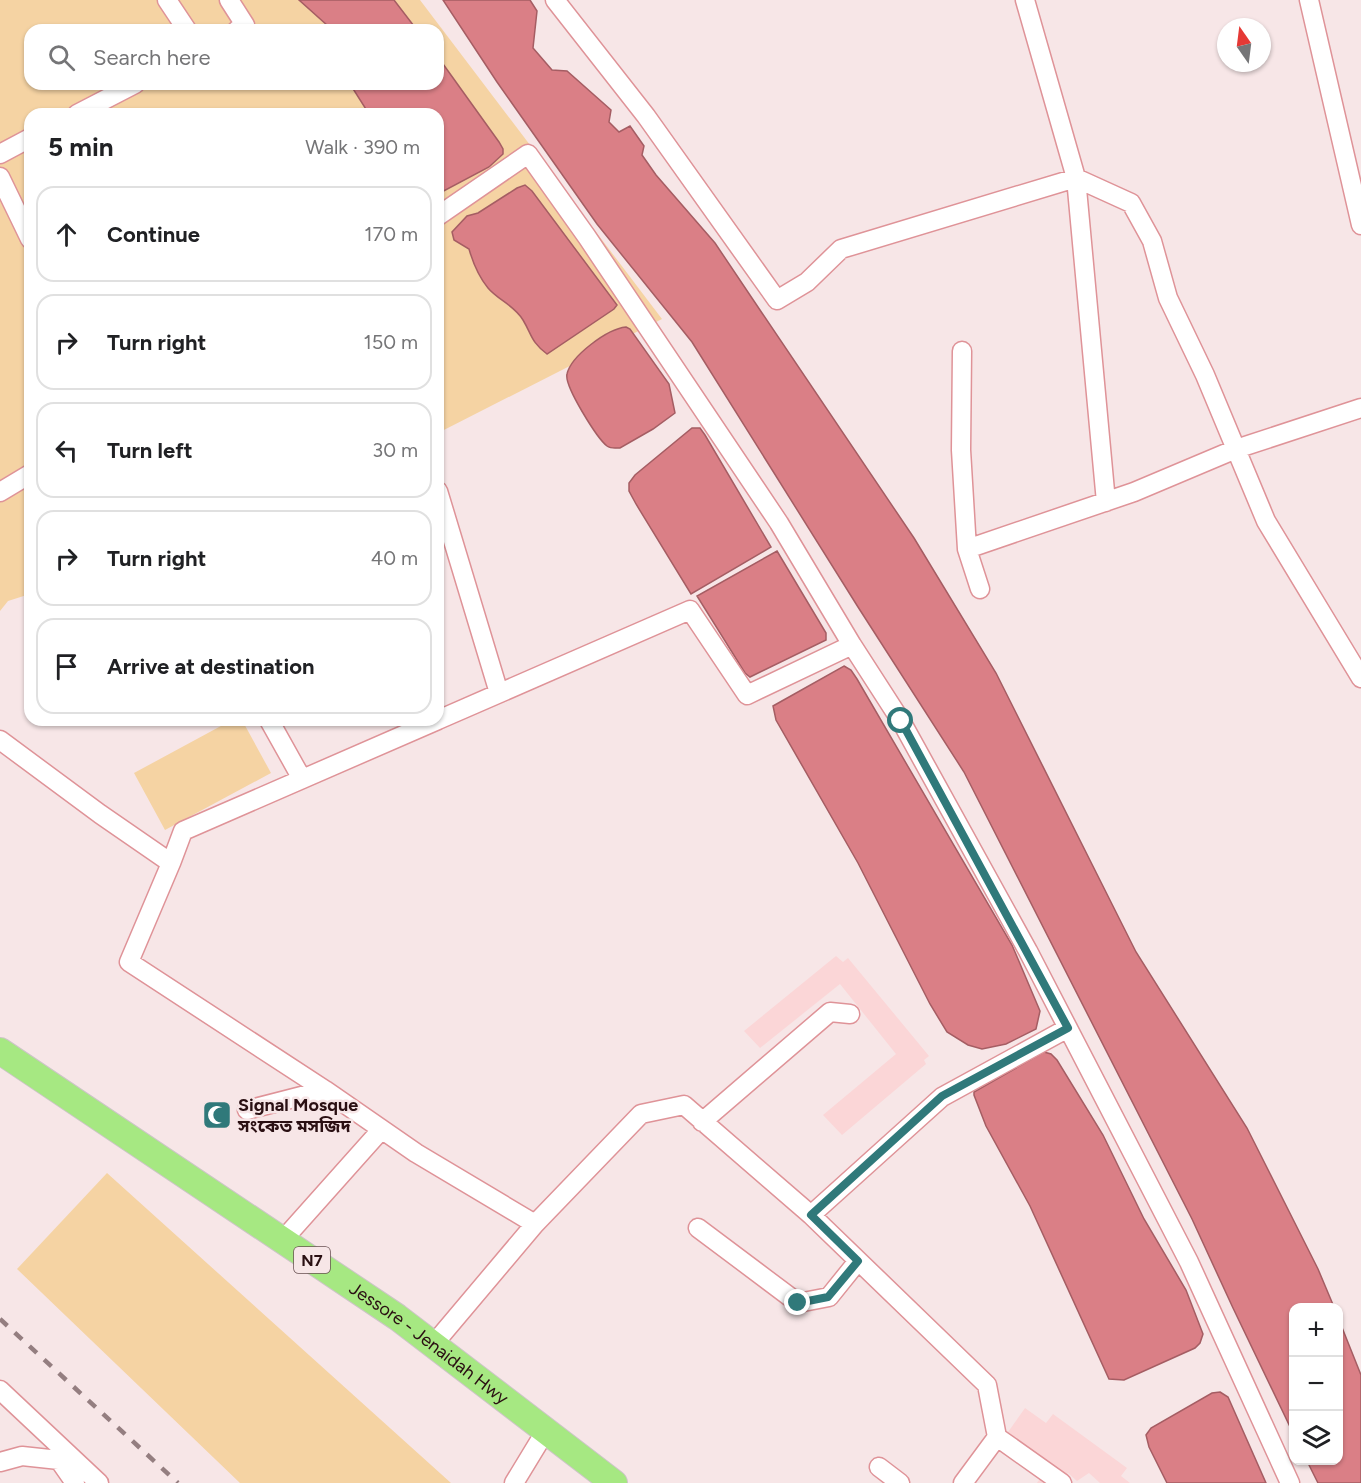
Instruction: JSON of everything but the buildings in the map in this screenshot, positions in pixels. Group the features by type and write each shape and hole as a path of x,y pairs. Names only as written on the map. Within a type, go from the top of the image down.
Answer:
{"highway":[{"name":"Jessore - Jenaidah Hwy","path":"0,1051 397,1317 614,1483"}],"street":[{"path":"167,0 183,24"},
{"path":"229,0 244,24"},
{"path":"555,0 646,116 777,300 807,282 841,249 1076,178 1131,203 1152,241 1168,298 1205,375 1266,521 1361,678"},
{"path":"1025,0 1076,178 1106,501"},
{"path":"1309,0 1361,225"},
{"path":"89,108 123,90"},
{"path":"0,154 24,141"},
{"path":"444,212 528,154 587,237 779,523 852,645 901,721 1068,1028 1189,1262 1290,1483"},
{"path":"0,177 24,227"},
{"path":"962,351 961,450 967,549 980,589"},
{"path":"967,549 1134,492 1236,449 1361,408"},
{"path":"0,492 24,478"},
{"path":"444,511 499,693"},
{"path":"444,717 690,610 747,695 852,645"},
{"path":"272,726 302,779"},
{"path":"424,726 183,831 129,962 325,1090 416,1153 536,1224"},
{"path":"0,740 171,863"},
{"path":"702,1122 830,1012 850,1014"},
{"path":"811,1215 942,1096 1068,1028"},
{"path":"247,1110 325,1090"},
{"path":"433,1345 536,1224 641,1114 684,1105 811,1215 987,1385 997,1437 1062,1483"},
{"path":"282,1240 381,1130"},
{"path":"698,1228 798,1303 828,1297 858,1261"},
{"path":"0,1390 99,1483"},
{"path":"514,1483 545,1432"},
{"path":"963,1483 997,1437"},
{"path":"0,1462 22,1456 58,1460 75,1483"},
{"path":"879,1467 900,1483"}],"shaded area":[{"path":"0,0 420,0 438,24 24,24 24,90 444,90 444,32 662,319 444,430 444,108 24,108 24,596 8,601 0,611"},
{"path":"299,0 394,0 412,24 326,24"},
{"path":"443,0 530,0 537,11 533,48 552,70 567,71 611,110 609,122 619,132 630,126 644,146 642,155 656,175 715,243 914,538 996,673 1136,952 1247,1128 1318,1269 1332,1303 1289,1303 1289,1425 1192,1219 964,772 692,342 597,224 497,82"},
{"path":"444,65 499,142 503,154 489,167 444,191 444,108 365,108 354,90 444,90"},
{"path":"525,185 532,191 617,305 547,354 535,342 523,320 511,306 488,288 477,270 469,249 454,240 452,232 467,216 478,213"},
{"path":"626,327 630,329 669,384 675,413 620,448 612,448 602,441 582,412 567,380 567,374 575,359 591,344 609,333"},
{"path":"692,428 700,428 705,435 771,547 691,594 636,504 629,491 629,483 635,475"},
{"path":"777,551 826,633 826,640 750,677 745,673 697,596"},
{"path":"844,666 851,670 857,679 1012,945 1040,1011 1036,1029 1006,1044 982,1049 968,1045 947,1032 930,1004 858,863 776,720 773,706"},
{"path":"221,726 245,726 271,773 165,830 134,773"},
{"path":"836,956 843,962 848,958 929,1056 924,1060 926,1064 842,1135 823,1115 896,1054 840,984 760,1048 744,1031"},
{"path":"1044,1052 1051,1054 1057,1060 1103,1135 1144,1219 1186,1290 1203,1334 1200,1343 1195,1348 1124,1380 1109,1379 1030,1206 986,1126 974,1095 974,1092"},
{"path":"107,1173 451,1483 240,1483 17,1269"},
{"path":"1343,1330 1361,1375 1361,1483 1318,1483 1309,1465 1343,1465"},
{"path":"1220,1392 1228,1397 1266,1483 1167,1483 1149,1447 1146,1435 1151,1428 1212,1393"},
{"path":"1025,1408 1046,1423 1053,1414 1127,1468 1121,1476 1130,1483 1100,1483 1089,1473 1077,1481 1068,1473 1059,1483 1037,1483 1054,1467 1008,1432"}],"railway":[{"path":"0,1319 178,1483"}],"place":[{"name":"Signal Mosque সংকেত মসজিদ","path":"217,1115"}],"route":[{"path":"798,1303 828,1297 858,1261 811,1215 942,1096 1068,1028 901,721"}]}
